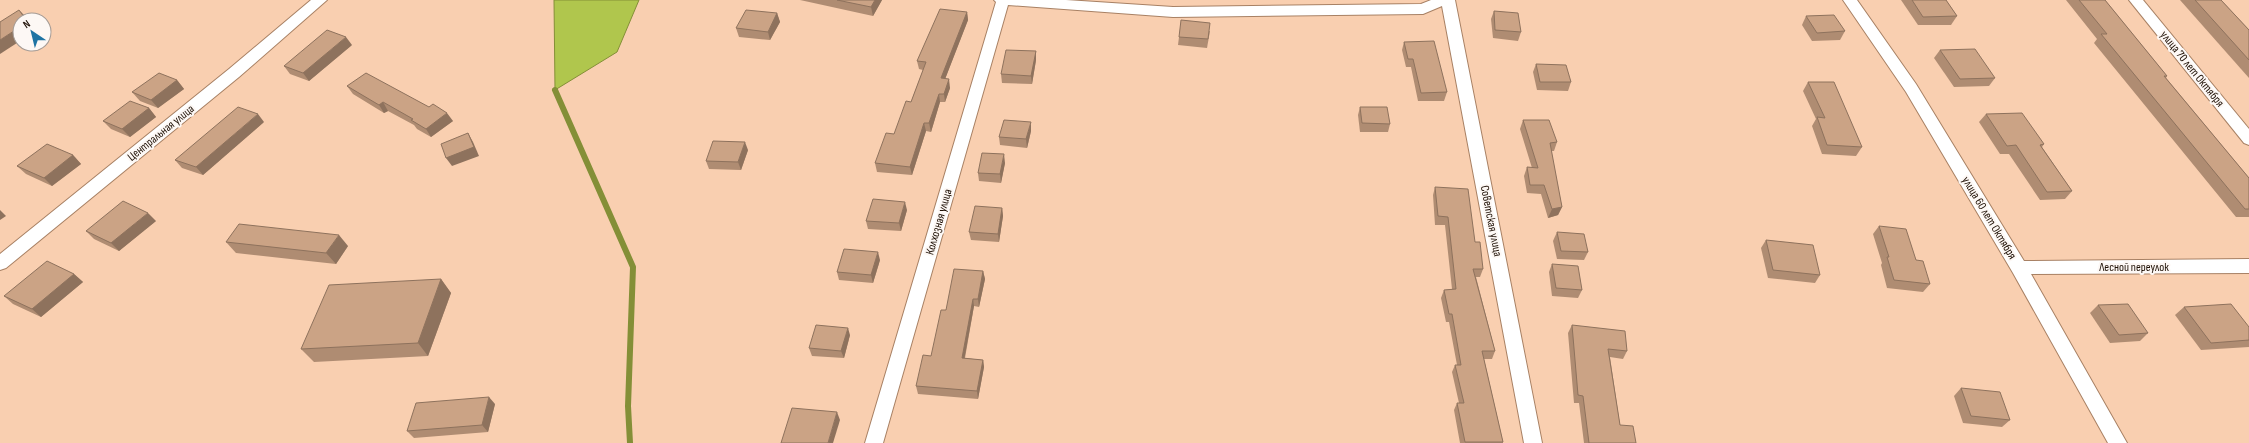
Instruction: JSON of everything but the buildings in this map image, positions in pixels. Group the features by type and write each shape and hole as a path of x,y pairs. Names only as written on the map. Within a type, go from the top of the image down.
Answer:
{"street":[{"name":"Центральная улица","path":"0,263 234,73 320,0"},
{"path":"1002,0 1173,12 1422,9 1443,0"},
{"name":"Колхозная улица","path":"874,443 1002,0"},
{"name":"Советская улица","path":"1448,0 1533,443"},
{"name":"улица 60 лет Октября","path":"1850,0 1911,88 2019,268 2118,443"},
{"name":"улица 70 лет Октября","path":"2136,0 2249,139"},
{"name":"Лесной переулок","path":"2019,268 2249,266"}],"shaded area":[{"path":"554,0 639,0 617,52 555,90"}],"waterway":[{"path":"555,90 633,267 628,406 630,443"}]}
